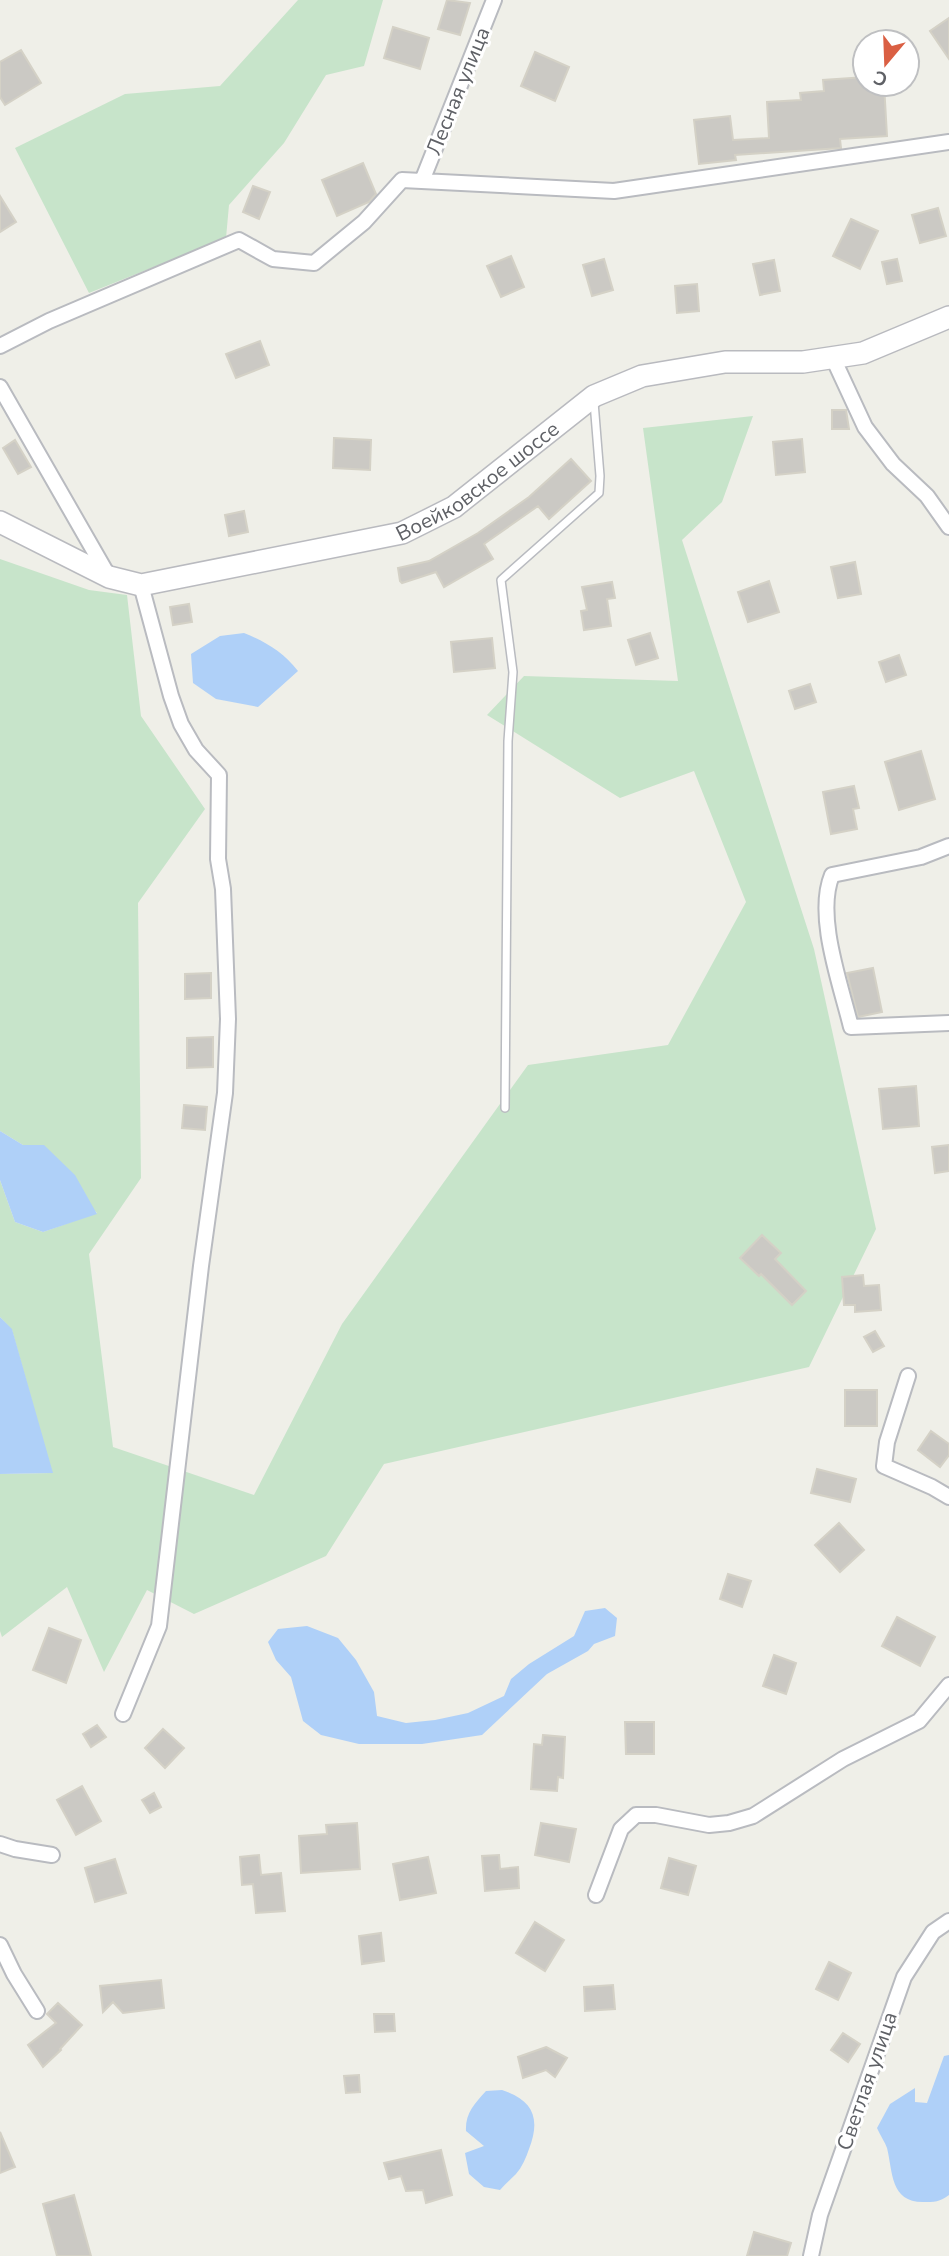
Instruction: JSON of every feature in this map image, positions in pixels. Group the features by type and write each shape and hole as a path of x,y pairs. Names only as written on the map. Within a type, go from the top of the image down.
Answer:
{"street":[{"name":"Лесная улица","path":"422,181 494,0"},
{"path":"0,346 49,321 239,240 273,259 314,263 364,222 402,180 614,191 949,142"},
{"name":"Воейковское шоссе","path":"0,522 109,577 141,585 402,533 454,508 594,396 642,376 725,362 803,362 863,353 949,317"},
{"path":"833,358 865,427 893,464 927,496 949,527"},
{"path":"0,387 109,577"},
{"path":"123,1714 159,1626 201,1266 225,1093 228,1020 223,889 218,859 219,775 197,750 181,724 141,585"},
{"path":"949,846 921,857 831,875 826,888 828,930 850,1027 949,1023"},
{"path":"908,1376 887,1442 884,1466 949,1497"},
{"path":"596,1895 621,1829 636,1815 656,1815 709,1825 753,1816 842,1759 919,1721 949,1685"},
{"path":"0,1844 52,1855"},
{"name":"Светлая улица","path":"811,2256 820,2215 904,1977 933,1932 949,1921"},
{"path":"0,1945 37,2011"}],"lane":[{"path":"505,1108 508,741 513,672 501,580 599,493 594,396"}],"green space":[{"path":"298,0 383,0 364,66 326,75 284,143 229,205 226,238 89,293 15,148 125,94 220,86"},
{"path":"753,416 722,502 682,540 814,949 876,1229 809,1367 384,1464 326,1556 194,1614 147,1590 104,1672 67,1587 2,1637 0,1474 52,1473 12,1330 0,1317 0,1180 15,1222 43,1232 97,1213 23,1145 0,1131 0,559 89,590 127,595 141,716 205,809 138,903 141,1178 89,1254 113,1447 254,1495 342,1324 528,1065 668,1045 746,902 694,771 620,798 487,715 524,676 678,681 643,428"}],"water":[{"path":"244,633 274,648 298,671 258,707 216,699 193,683 191,654 220,636"},
{"path":"0,1131 23,1145 44,1145 75,1175 97,1214 43,1232 15,1222 0,1180"},
{"path":"0,1317 12,1329 53,1473 0,1474"},
{"path":"605,1608 617,1618 615,1636 594,1644 588,1651 547,1674 482,1735 422,1744 359,1744 321,1735 303,1721 291,1677 276,1660 268,1642 278,1629 307,1626 338,1638 356,1660 374,1692 377,1716 406,1723 468,1713 504,1696 511,1679 529,1664 574,1636 585,1611"},
{"path":"949,2055 949,2195 934,2202 912,2201 904,2197 895,2184 887,2148 877,2128 890,2104 915,2088 915,2102 927,2103 944,2056"},
{"path":"502,2090 513,2094 527,2105 532,2112 534,2128 533,2138 522,2165 500,2190 484,2187 469,2174 465,2153 484,2146 466,2131 471,2110 486,2091"}],"building":[{"path":"447,0 470,3 460,35 438,29"},
{"path":"949,18 949,59 930,31"},
{"path":"393,27 429,38 420,69 384,58"},
{"path":"21,50 41,83 5,105 0,97 0,62"},
{"path":"535,52 569,67 555,101 521,86"},
{"path":"851,78 851,98 885,98 887,136 840,139 841,148 735,155 736,160 699,164 694,120 730,116 733,140 769,138 767,102 801,100 800,93 824,91 823,80"},
{"path":"363,163 376,194 369,202 337,216 322,180"},
{"path":"253,186 270,192 259,219 243,212"},
{"path":"0,196 16,222 0,232"},
{"path":"938,208 946,236 920,243 912,215"},
{"path":"851,219 878,231 860,269 833,256"},
{"path":"511,256 524,287 501,297 487,266"},
{"path":"604,259 613,290 592,296 583,265"},
{"path":"897,259 902,281 887,284 882,262"},
{"path":"774,260 780,291 760,295 753,264"},
{"path":"697,284 699,311 677,313 675,286"},
{"path":"260,341 269,365 236,378 226,354"},
{"path":"832,410 846,410 849,429 832,429"},
{"path":"334,438 371,440 370,470 333,468"},
{"path":"802,439 805,472 776,475 773,442"},
{"path":"15,440 31,467 18,474 3,448"},
{"path":"571,459 591,481 549,519 538,506 484,544 493,559 444,587 436,572 402,583 400,581 398,568 429,561 478,533 529,497"},
{"path":"244,511 248,532 229,536 225,515"},
{"path":"855,562 861,594 838,598 831,567"},
{"path":"769,581 779,612 748,622 738,592"},
{"path":"612,582 615,598 607,599 611,626 584,630 581,611 587,610 582,587"},
{"path":"189,604 192,622 173,625 170,607"},
{"path":"650,633 658,658 636,665 628,640"},
{"path":"492,638 495,668 454,672 451,642"},
{"path":"899,655 906,675 886,682 879,662"},
{"path":"810,684 816,702 795,709 789,691"},
{"path":"921,751 935,799 899,810 885,762"},
{"path":"854,786 859,808 853,809 857,829 831,834 823,792"},
{"path":"873,968 882,1012 858,1017 847,973"},
{"path":"211,973 211,998 185,999 185,974"},
{"path":"213,1037 213,1067 187,1068 187,1038"},
{"path":"916,1086 919,1126 883,1129 879,1089"},
{"path":"184,1105 207,1107 205,1130 182,1128"},
{"path":"949,1145 949,1171 935,1173 932,1147"},
{"path":"762,1235 781,1253 775,1259 806,1291 792,1305 761,1274 759,1276 740,1258"},
{"path":"863,1275 864,1286 879,1285 881,1310 855,1312 855,1305 844,1305 842,1277"},
{"path":"875,1331 884,1346 873,1352 864,1337"},
{"path":"845,1390 877,1390 877,1426 845,1426"},
{"path":"931,1431 949,1444 949,1455 940,1467 918,1450"},
{"path":"817,1469 856,1479 850,1502 811,1493"},
{"path":"839,1523 864,1550 840,1572 815,1545"},
{"path":"728,1574 751,1581 742,1607 720,1599"},
{"path":"897,1617 935,1637 920,1666 882,1646"},
{"path":"49,1628 81,1640 66,1683 33,1670"},
{"path":"774,1655 796,1663 786,1694 763,1686"},
{"path":"625,1722 654,1722 654,1754 626,1754"},
{"path":"97,1725 106,1737 91,1747 83,1734"},
{"path":"163,1729 184,1748 165,1768 145,1748"},
{"path":"543,1735 565,1737 563,1778 558,1777 557,1791 531,1789 534,1744 542,1745"},
{"path":"82,1786 101,1821 76,1835 57,1800"},
{"path":"154,1793 161,1807 150,1813 142,1800"},
{"path":"357,1823 360,1869 301,1873 299,1836 327,1834 326,1825"},
{"path":"541,1823 576,1829 569,1862 535,1855"},
{"path":"259,1855 261,1875 281,1873 285,1911 256,1913 253,1884 242,1885 240,1857"},
{"path":"499,1855 500,1869 518,1867 519,1888 485,1891 482,1856"},
{"path":"428,1857 436,1893 400,1900 393,1864"},
{"path":"669,1858 696,1866 688,1895 661,1888"},
{"path":"115,1859 126,1893 95,1902 85,1868"},
{"path":"535,1922 564,1940 545,1971 516,1953"},
{"path":"381,1933 384,1961 362,1964 359,1936"},
{"path":"829,1962 851,1973 838,2000 816,1989"},
{"path":"161,1980 164,2008 123,2013 113,2002 103,2012 100,1986"},
{"path":"613,1985 615,2009 585,2011 584,1987"},
{"path":"58,2003 82,2025 43,2067 28,2045 56,2023 47,2014"},
{"path":"374,2014 394,2014 395,2031 375,2032"},
{"path":"843,2033 860,2044 848,2062 831,2050"},
{"path":"546,2047 567,2058 555,2077 546,2070 523,2078 518,2057"},
{"path":"359,2075 360,2092 346,2093 344,2076"},
{"path":"0,2132 15,2167 0,2173"},
{"path":"441,2150 452,2195 426,2203 423,2190 406,2191 401,2176 389,2179 384,2163"},
{"path":"74,2195 91,2256 57,2256 43,2204"},
{"path":"754,2232 791,2243 787,2256 747,2256"}]}
